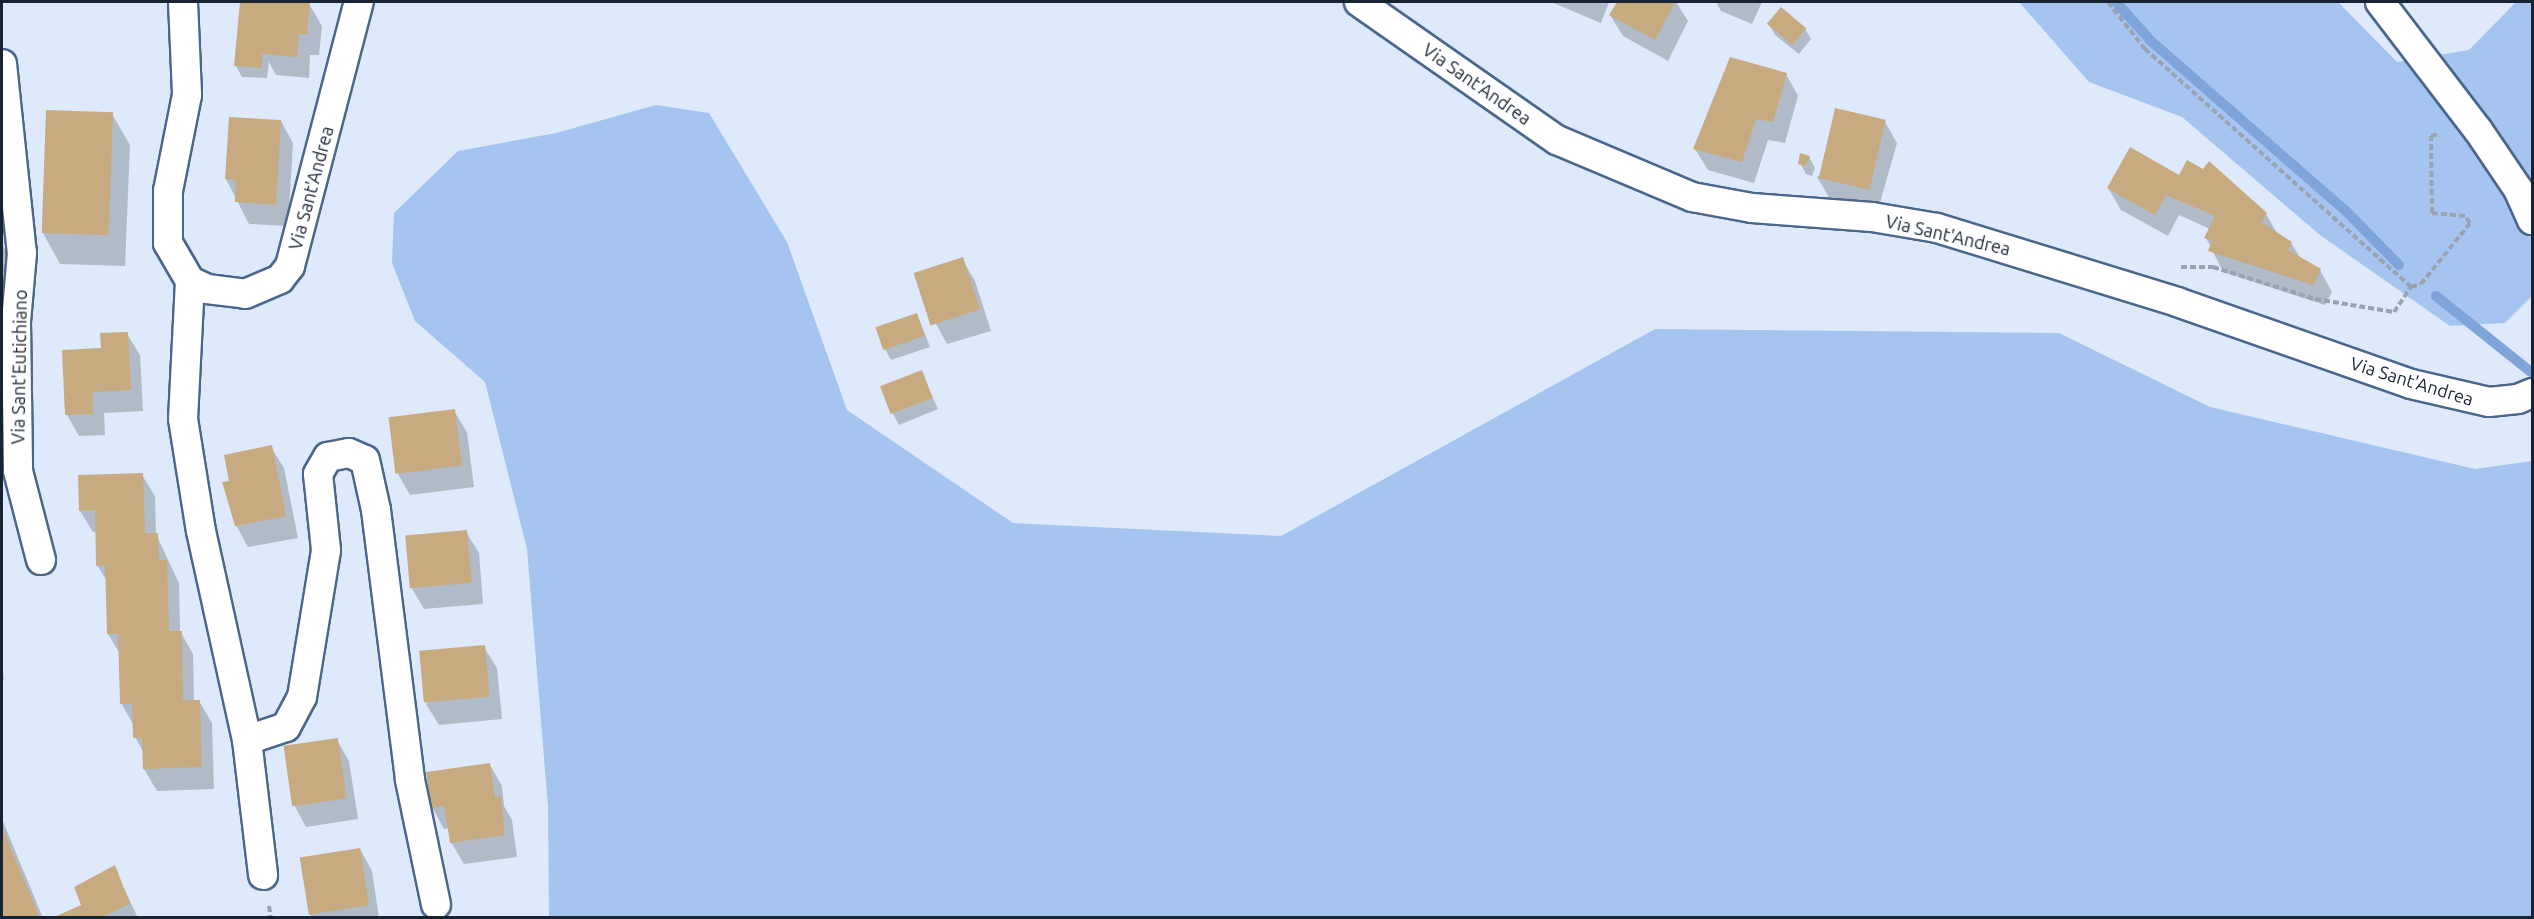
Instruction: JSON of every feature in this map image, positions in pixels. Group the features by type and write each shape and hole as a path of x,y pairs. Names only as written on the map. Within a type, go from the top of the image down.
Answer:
{"street":[{"path":"183,2 187,95 165,220 168,243 190,281 183,419 201,531 247,740 263,875"},
{"name":"Via Sant'Andrea","path":"190,281 207,289 245,294 280,279 290,266 359,2"},
{"name":"Via Sant'Andrea","path":"1359,2 1557,140 1692,196 1752,208 1872,217 1936,228 2177,302 2411,384 2489,402 2518,399 2532,393"},
{"path":"2380,2 2478,130 2518,189 2532,220"},
{"name":"Via Sant'Eutichiano","path":"2,64 22,253 16,322 18,471 41,560"},
{"path":"247,740 286,727 303,697 326,550 318,474 328,457 349,453 364,460 376,510 410,780 436,904"}],"path":[{"path":"2108,2 2145,49 2411,287"},
{"path":"2173,267 2213,267 2315,299 2394,312 2411,287 2421,284 2470,223 2465,216 2432,213 2431,136 2478,130"}],"shaded area":[{"path":"2019,2 2338,2 2397,62 2469,50 2516,2 2532,2 2532,296 2505,323 2450,326 2320,235 2182,117 2089,82"},
{"path":"656,105 709,113 787,242 847,410 1013,523 1281,536 1655,329 2059,333 2210,407 2475,469 2532,461 2532,917 549,917 548,807 527,549 485,382 415,321 392,263 394,213 458,151 556,133"}],"building":[{"path":"240,2 310,3 307,34 299,34 297,57 262,54 262,68 234,66"},
{"path":"1617,2 1675,2 1655,40 1609,15"},
{"path":"1781,7 1806,28 1792,45 1767,24"},
{"path":"1730,57 1787,73 1773,122 1756,119 1742,162 1693,149"},
{"path":"1835,108 1886,120 1869,190 1819,178"},
{"path":"46,110 113,112 109,235 42,233"},
{"path":"229,117 281,120 276,205 235,202 236,180 225,179"},
{"path":"2130,147 2179,175 2187,160 2203,169 2209,161 2267,213 2261,222 2292,242 2288,250 2321,269 2313,285 2208,251 2212,241 2204,238 2215,216 2166,195 2155,215 2107,188"},
{"path":"1800,153 1810,156 1806,166 1798,164"},
{"path":"963,257 980,309 931,325 914,273"},
{"path":"917,313 925,336 883,350 875,327"},
{"path":"128,332 131,390 93,392 93,414 65,415 62,350 101,348 100,333"},
{"path":"922,370 933,398 891,414 880,386"},
{"path":"455,409 462,466 395,474 388,417"},
{"path":"272,445 286,516 235,526 222,482 229,481 224,455"},
{"path":"143,473 145,533 158,533 159,560 167,560 169,631 182,631 183,700 200,700 202,767 143,769 142,738 133,738 132,704 120,704 118,634 107,634 105,565 96,566 95,510 79,511 78,475"},
{"path":"467,530 472,583 410,588 405,535"},
{"path":"485,645 490,697 424,703 419,651"},
{"path":"338,738 346,798 292,806 284,746"},
{"path":"490,763 495,798 501,796 505,835 450,843 444,806 431,808 426,772"},
{"path":"2,827 40,918 2,918"},
{"path":"360,848 369,905 309,915 300,858"},
{"path":"115,865 130,904 99,918 52,918 81,905 74,887"}],"waterway":[{"path":"2116,2 2151,41 2345,210 2399,265"},
{"path":"2436,296 2532,373"}]}
